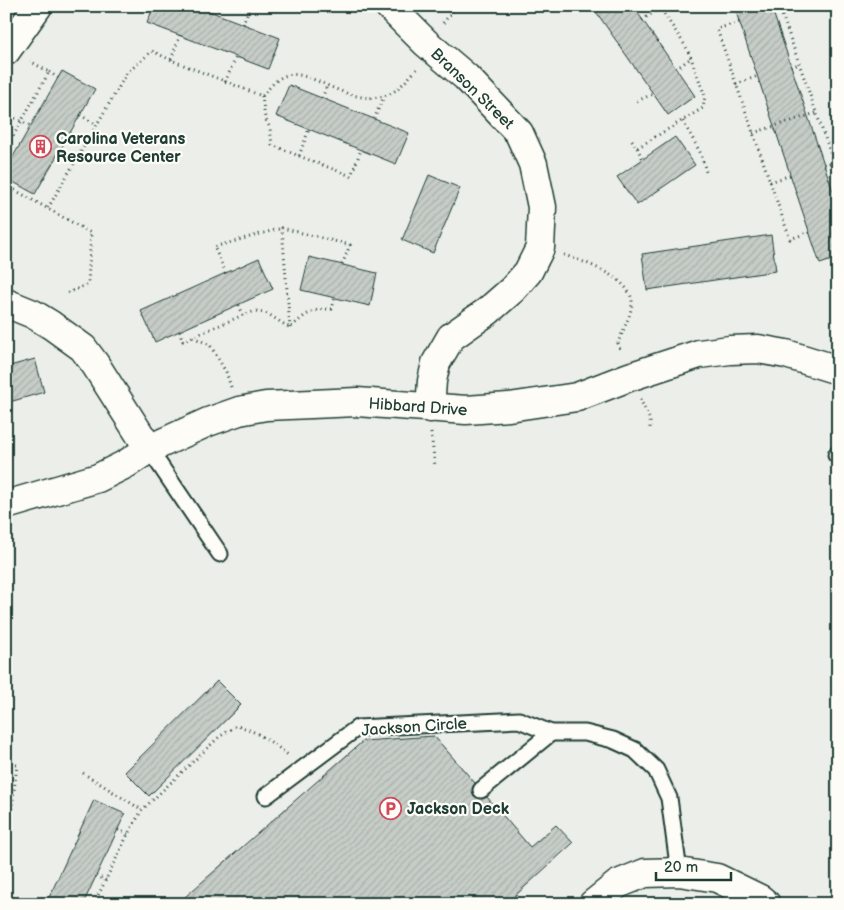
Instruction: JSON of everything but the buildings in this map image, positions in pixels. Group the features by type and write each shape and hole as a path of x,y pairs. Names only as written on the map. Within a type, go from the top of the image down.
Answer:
{"street":[{"path":"7,49 38,6"},
{"name":"Branson Street","path":"389,6 466,76 519,133 533,164 542,207 540,248 528,272 512,290 488,311 451,336 436,363 432,381 430,408"},
{"path":"6,303 33,314 83,348 149,449"},
{"name":"Hibbard Drive","path":"6,504 98,478 126,464 149,449 208,422 239,411 266,406 357,402 466,410 509,407 577,397 699,354 730,350 758,350 786,354 838,370"},
{"path":"594,904 618,884 645,873 679,872 718,878 760,899 766,904"}],"lane":[{"path":"149,449 220,554"},
{"name":"Jackson Circle","path":"266,796 357,728 519,720 551,733 585,733 613,740 635,750 656,770 669,798 679,872"},
{"path":"481,790 551,733"}],"path":[{"path":"243,24 250,6"},
{"path":"780,6 838,175"},
{"path":"637,148 703,108 705,96 686,48 660,7 642,20"},
{"path":"739,22 717,29 790,239 810,232"},
{"path":"170,60 180,35"},
{"path":"7,49 58,78"},
{"path":"262,96 282,77 294,75 308,77 354,96 370,99 384,96 391,94 436,50"},
{"path":"48,208 127,73 152,51 170,60 262,96"},
{"path":"225,82 236,57"},
{"path":"676,69 691,58"},
{"path":"791,67 799,64"},
{"path":"6,149 49,72"},
{"path":"736,84 758,76"},
{"path":"322,98 327,86"},
{"path":"637,101 653,94"},
{"path":"262,96 272,145 351,176 361,150"},
{"path":"374,119 384,96"},
{"path":"753,133 816,113"},
{"path":"6,114 31,126"},
{"path":"80,115 97,125"},
{"path":"683,121 701,154 706,172"},
{"path":"298,156 309,129"},
{"path":"632,140 643,159"},
{"path":"824,165 833,162"},
{"path":"770,182 791,175"},
{"path":"6,185 91,233 88,284 68,293"},
{"path":"226,273 214,247 282,228 350,245 342,264"},
{"path":"282,228 290,328"},
{"path":"540,248 574,258 606,272 626,288 632,302 618,343"},
{"path":"290,328 311,311 320,308 332,309 335,298"},
{"path":"238,305 243,315"},
{"path":"179,332 183,341 256,311 268,314 290,328"},
{"path":"192,337 210,345 219,357 239,411"},
{"path":"650,420 650,431"},
{"path":"432,438 435,466"},
{"path":"94,904 128,834 142,810 219,736 236,726 245,728 277,746 304,767"},
{"path":"215,731 219,736"},
{"path":"6,764 17,765 8,824 6,858"},
{"path":"83,773 142,810"},
{"path":"172,774 176,778"},
{"path":"118,830 128,834"},
{"path":"96,876 106,880"}],"shaded area":[{"path":"6,6 838,6 838,904 6,904"}],"place":[{"name":"Carolina Veterans Resource Center","path":"40,147"},
{"name":"Jackson Deck","path":"391,808"}]}
